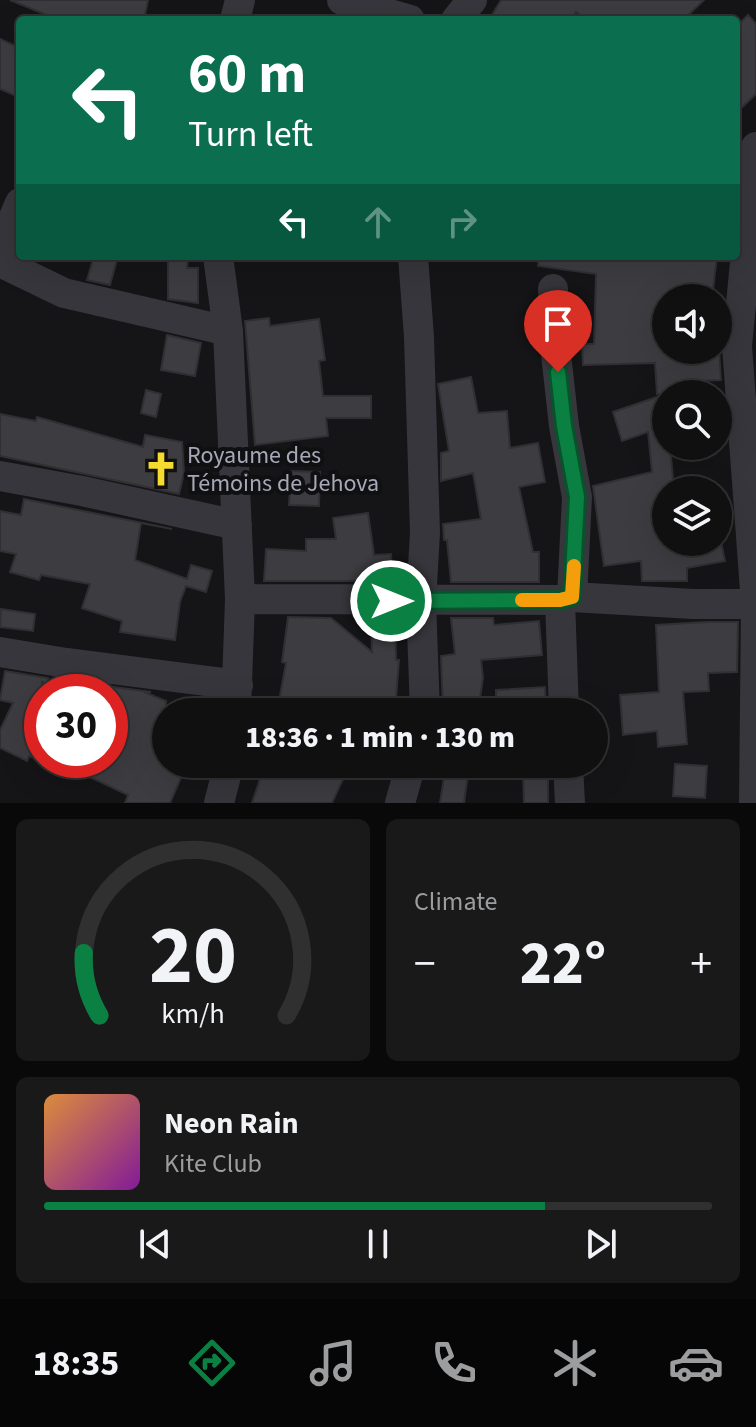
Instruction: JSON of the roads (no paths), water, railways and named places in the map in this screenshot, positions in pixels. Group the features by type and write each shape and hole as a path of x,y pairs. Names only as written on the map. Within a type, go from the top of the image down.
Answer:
{"street":[{"path":"342,0 396,16"},
{"path":"459,16 472,0"},
{"path":"754,803 756,604 737,346 756,147"},
{"path":"0,249 16,212"},
{"path":"0,652 237,698 240,599 237,525 228,331 219,260"},
{"path":"413,260 419,337 425,533 421,601 424,698"},
{"path":"0,262 64,293 228,331"},
{"path":"553,289 555,345 564,426 577,497 566,598 564,698"},
{"path":"0,476 237,525"},
{"path":"240,599 421,601 566,598 756,604"},
{"path":"219,803 225,778"},
{"path":"400,803 407,778"},
{"path":"569,778 570,803"}],"place":[{"name":"Royaume des Témoins de Jehova","path":"161,469"}]}
